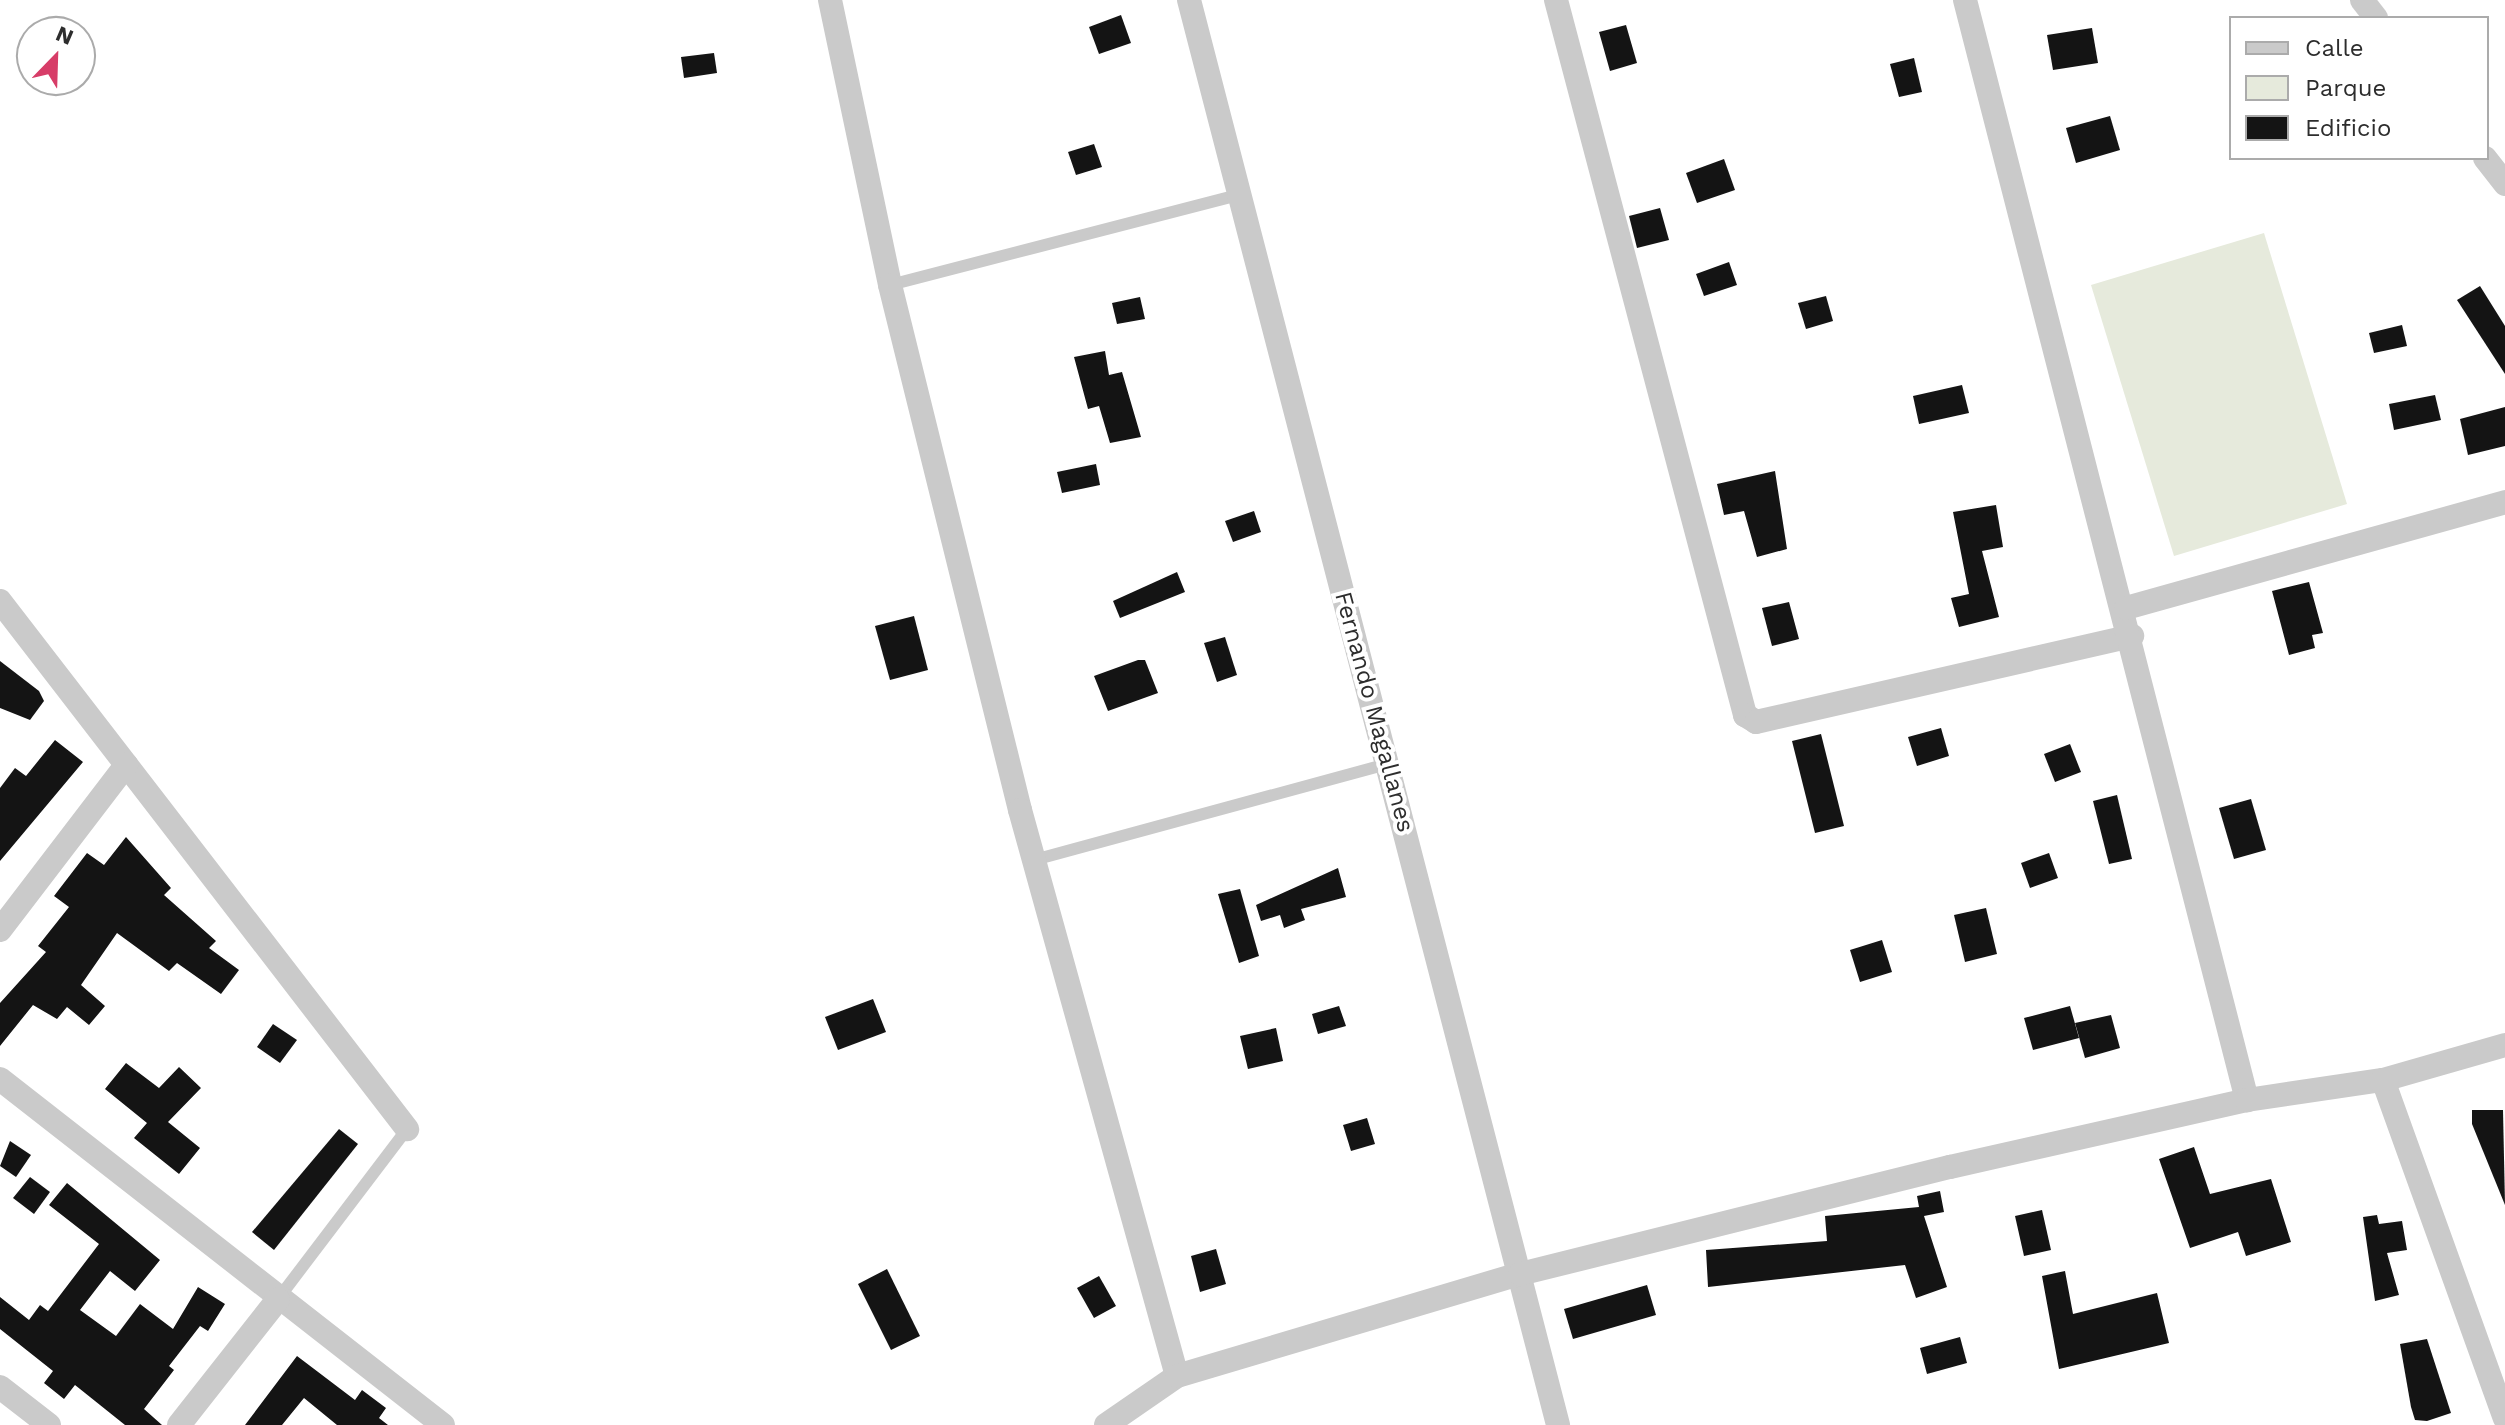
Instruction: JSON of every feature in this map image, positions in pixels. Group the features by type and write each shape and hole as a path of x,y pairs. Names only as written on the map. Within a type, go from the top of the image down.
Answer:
{"street":[{"path":"830,0 890,285 1034,860 1177,1376"},
{"name":"Fernando Magallanes","path":"1189,0 1558,1425"},
{"path":"1556,0 1745,715 1756,722 2132,636"},
{"path":"1965,0 2126,608 2247,1100"},
{"path":"2487,160 2505,184"},
{"path":"2126,608 2505,502"},
{"path":"0,601 407,1129"},
{"path":"0,930 126,765"},
{"path":"1106,1425 1177,1376 1520,1274 2247,1100 2383,1080 2505,1045"},
{"path":"0,1079 443,1425"},
{"path":"2383,1080 2505,1418"},
{"path":"179,1425 278,1299"},
{"path":"0,1387 49,1425"}],"lane":[{"path":"890,285 1239,195"},
{"path":"1034,860 1387,764"},
{"path":"278,1299 407,1129"}],"green space":[{"path":"2264,233 2347,504 2174,556 2091,285"}],"building":[{"path":"1121,15 1131,43 1099,54 1089,27"},
{"path":"1626,25 1637,63 1610,71 1599,32"},
{"path":"2092,28 2098,63 2053,70 2047,35"},
{"path":"714,53 717,73 684,78 681,57"},
{"path":"1914,58 1922,92 1899,97 1890,64"},
{"path":"2110,116 2120,150 2076,163 2066,128"},
{"path":"1094,144 1102,167 1076,175 1068,152"},
{"path":"1724,159 1735,190 1697,203 1686,173"},
{"path":"1660,208 1669,240 1637,248 1629,216"},
{"path":"1729,262 1737,285 1704,296 1696,274"},
{"path":"2480,286 2505,326 2505,374 2457,300"},
{"path":"1826,296 1833,321 1806,329 1798,303"},
{"path":"1140,297 1145,319 1117,324 1112,303"},
{"path":"2402,325 2407,346 2374,353 2369,333"},
{"path":"1105,351 1109,375 1122,372 1141,437 1110,443 1099,406 1088,409 1074,357"},
{"path":"1962,385 1969,413 1919,424 1913,396"},
{"path":"2435,395 2441,420 2394,430 2389,404"},
{"path":"2505,407 2505,446 2468,455 2460,419"},
{"path":"1096,464 1100,485 1062,493 1057,472"},
{"path":"1775,471 1787,549 1757,557 1744,511 1724,515 1717,484"},
{"path":"1996,505 2003,547 1982,551 1999,617 1959,627 1951,598 1969,594 1953,512"},
{"path":"1254,511 1261,532 1233,542 1225,521"},
{"path":"1177,572 1185,592 1120,618 1113,601"},
{"path":"2309,582 2323,633 2312,635 2315,648 2289,655 2272,591"},
{"path":"1789,602 1799,639 1772,646 1762,608"},
{"path":"914,616 928,670 890,680 875,626"},
{"path":"1225,637 1237,675 1217,682 1204,643"},
{"path":"1145,660 1158,693 1108,711 1094,676"},
{"path":"0,661 39,691 44,701 30,720 0,708"},
{"path":"1941,728 1949,756 1917,766 1908,737"},
{"path":"1821,734 1844,826 1815,833 1792,741"},
{"path":"55,740 83,762 0,861 0,788 15,768 26,776"},
{"path":"2070,744 2081,772 2055,782 2044,754"},
{"path":"2117,795 2132,859 2109,864 2093,801"},
{"path":"2251,799 2266,850 2234,859 2219,808"},
{"path":"126,837 171,888 164,895 216,941 209,948 239,970 221,994 177,963 169,971 117,933 81,985 105,1006 89,1025 67,1007 57,1019 33,1005 0,1046 0,1003 46,952 38,946 69,907 54,896 87,853 104,865"},
{"path":"2049,853 2058,878 2030,888 2021,863"},
{"path":"1338,868 1346,897 1301,909 1305,920 1284,928 1280,915 1261,921 1256,905"},
{"path":"1240,889 1259,956 1239,963 1218,894"},
{"path":"1986,908 1997,954 1965,962 1954,915"},
{"path":"1882,940 1892,972 1860,982 1850,950"},
{"path":"873,999 886,1032 838,1050 825,1017"},
{"path":"1339,1006 1346,1026 1318,1034 1312,1014"},
{"path":"2070,1006 2079,1038 2033,1050 2024,1018"},
{"path":"2111,1015 2120,1048 2085,1058 2075,1023"},
{"path":"273,1024 297,1040 280,1063 257,1047"},
{"path":"1276,1028 1283,1061 1248,1069 1240,1036"},
{"path":"126,1063 159,1088 179,1067 201,1088 168,1122 200,1148 179,1174 134,1138 147,1123 105,1089"},
{"path":"2472,1110 2503,1110 2505,1205 2472,1124"},
{"path":"1367,1118 1375,1144 1351,1151 1343,1125"},
{"path":"339,1129 358,1144 274,1250 252,1232"},
{"path":"10,1141 31,1155 16,1177 0,1166"},
{"path":"2194,1147 2210,1194 2271,1179 2291,1242 2246,1256 2238,1232 2190,1248 2159,1159"},
{"path":"30,1177 50,1192 34,1214 13,1198"},
{"path":"67,1183 160,1260 135,1291 110,1271 80,1310 116,1336 140,1304 173,1329 198,1287 225,1304 208,1331 200,1326 169,1366 174,1370 144,1409 162,1425 125,1425 75,1385 64,1399 44,1383 53,1371 0,1329 0,1297 29,1320 40,1305 48,1311 99,1244 49,1205"},
{"path":"1940,1191 1944,1212 1924,1216 1947,1287 1916,1298 1905,1265 1708,1287 1706,1250 1827,1241 1825,1216 1919,1207 1917,1196"},
{"path":"2042,1210 2051,1250 2024,1256 2015,1216"},
{"path":"2377,1215 2379,1224 2402,1221 2407,1250 2387,1253 2399,1295 2375,1301 2363,1217"},
{"path":"1216,1249 1226,1284 1200,1292 1191,1256"},
{"path":"887,1269 920,1336 891,1350 858,1284"},
{"path":"2065,1271 2073,1314 2157,1293 2169,1343 2059,1369 2042,1276"},
{"path":"1099,1276 1116,1306 1094,1318 1077,1288"},
{"path":"1647,1285 1656,1315 1573,1339 1564,1309"},
{"path":"1960,1337 1967,1363 1927,1374 1920,1348"},
{"path":"2427,1339 2451,1413 2427,1421 2415,1420 2400,1344"},
{"path":"297,1356 355,1400 362,1390 386,1408 379,1418 388,1425 337,1425 304,1398 282,1425 245,1425"}]}
